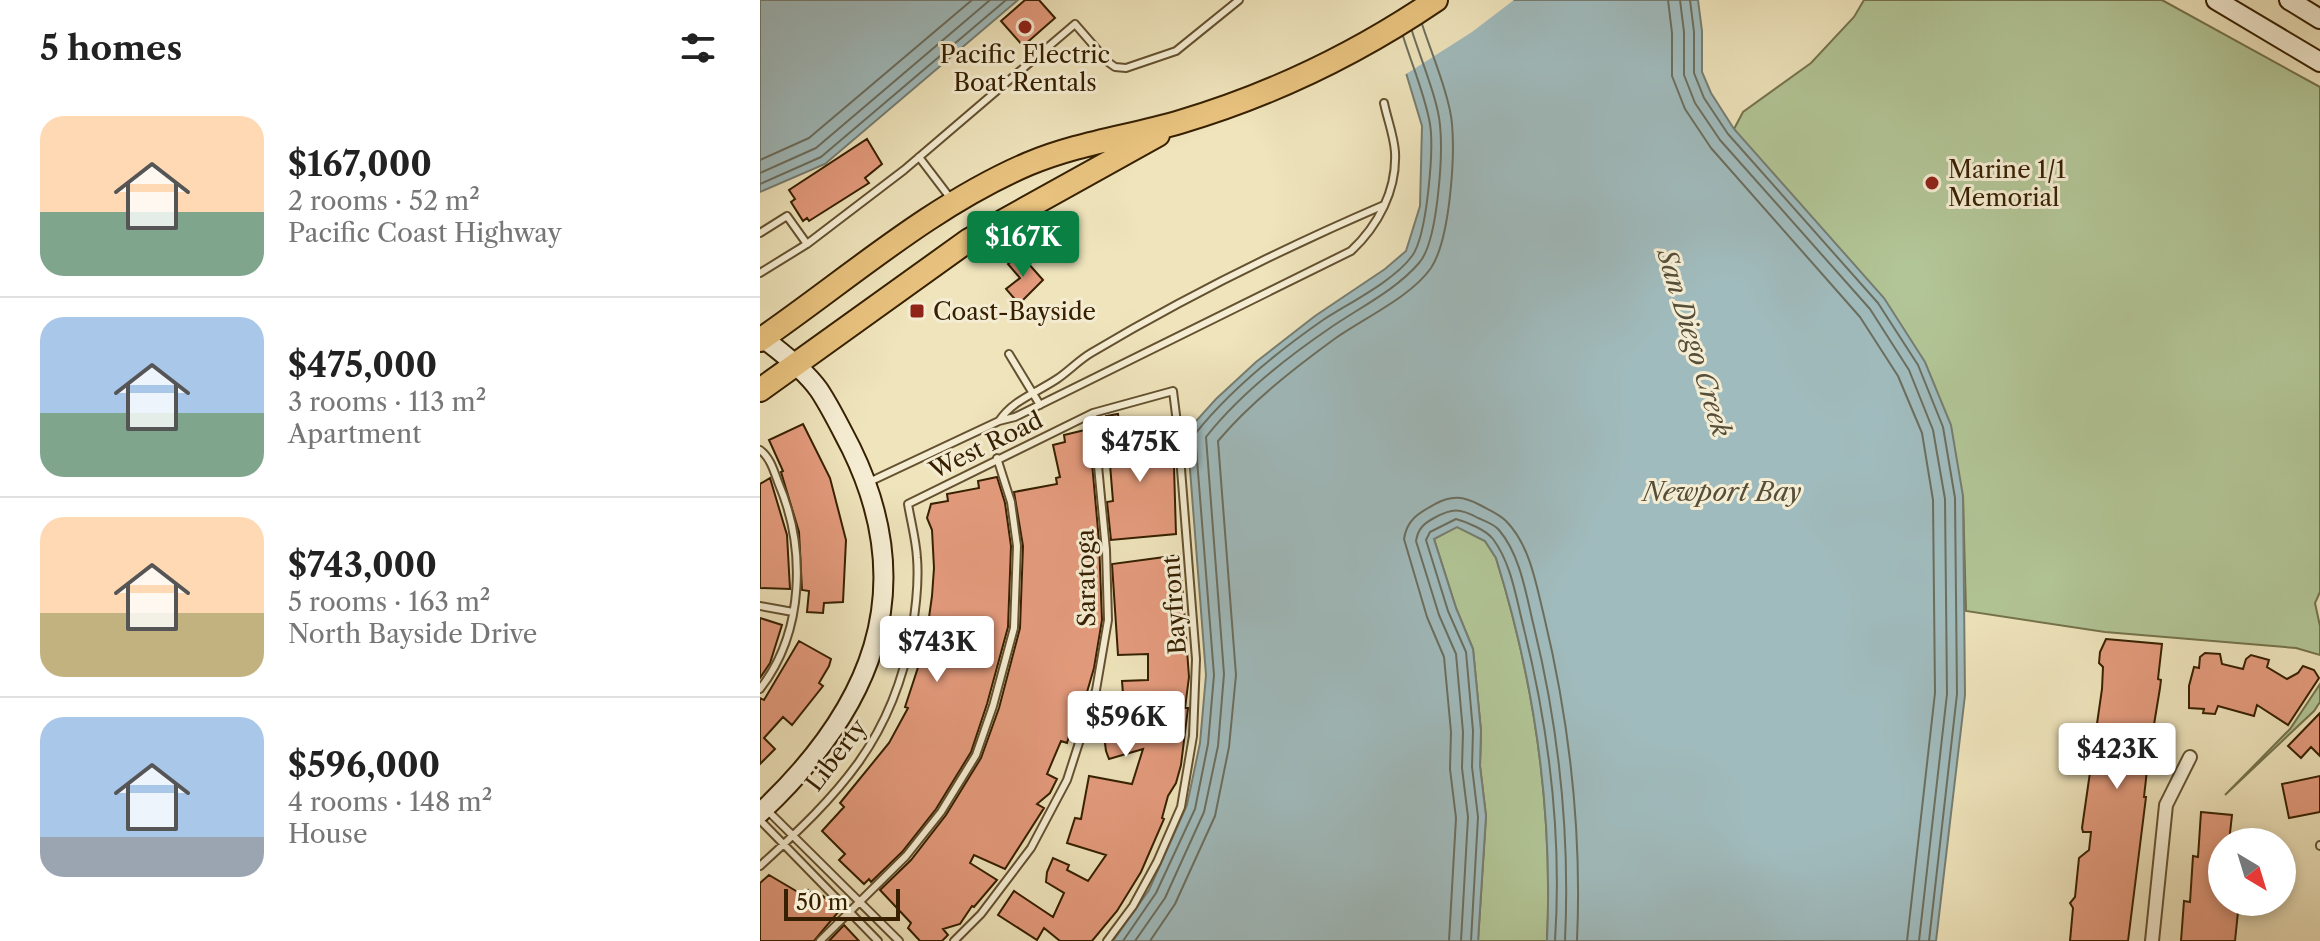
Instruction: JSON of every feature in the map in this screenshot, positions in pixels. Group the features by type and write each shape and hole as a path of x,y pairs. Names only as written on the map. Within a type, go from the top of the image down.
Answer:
{"highway":[{"path":"761,338 891,245 954,204 1025,166 1069,148 1180,122 1262,93 1361,47 1436,0"},
{"path":"760,390 969,240 1180,122"}],"street":[{"path":"2216,0 2317,53"},
{"path":"2289,0 2320,19"},
{"path":"761,338 820,391 867,483 883,550 883,597 875,644 861,684 839,724 803,770 761,811"},
{"path":"2152,941 2166,805 2190,757"}],"lane":[{"path":"760,273 807,244 919,157 1075,24 1108,62 1115,67 1126,68 1176,51 1239,0"},
{"path":"867,483 999,421 1015,417 1351,251 1371,233 1393,181 1395,151 1384,103"},
{"path":"919,157 954,204"},
{"path":"999,421 1008,407 1088,355 1199,294 1385,205"},
{"path":"760,233 787,216 807,244"},
{"path":"1009,354 1040,405"},
{"name":"West Road","path":"908,504 1093,413 1173,391"},
{"name":"Bayfront","path":"1107,941 1133,906 1181,807 1193,736 1196,659 1173,391"},
{"name":"Saratoga","path":"954,941 981,914 1031,848 1067,780 1096,690 1108,620 1106,550 1093,413"},
{"path":"760,450 767,455 783,494 794,528 799,568 793,612 780,656 760,689"},
{"path":"820,941 906,856 941,812 976,755 1014,628 1016,559 1011,502 997,458"},
{"name":"Liberty","path":"760,866 848,778 875,740 893,703 908,651 917,603 917,559 908,504"},
{"path":"760,606 793,612"},
{"path":"761,811 792,835 899,941"},
{"path":"761,811 783,844 878,941"}],"green space":[{"path":"1864,0 2162,0 2320,87 2320,592 2315,603 2320,626 2320,655 2296,648 2105,632 1966,611 1963,496 1734,129 1743,112 1811,63 1854,17"},
{"path":"1457,526 1485,541 1496,558 1521,652 1544,796 1547,941 1478,941 1486,816 1473,649 1434,539"},
{"path":"2320,684 2320,702 2314,711 2225,795 2290,729"}],"water":[{"path":"760,0 1018,0 825,164 760,192"},
{"name":"Newport Bay","path":"1384,0 1698,0 1702,72 1711,93 1734,129 1884,298 1925,362 1951,425 1963,496 1965,695 1936,941 1547,941 1544,796 1521,652 1496,558 1485,541 1457,527 1434,539 1473,649 1486,816 1478,941 1113,941 1149,890 1187,805 1200,743 1206,675 1187,431 1256,362 1406,251 1420,206 1422,126"}],"pier":[{"path":"1380,0 1514,0 1472,32 1403,76"}],"building":[{"name":"Pacific Electric Boat Rentals","path":"1025,0 1039,0 1055,18 1023,46 1001,21"},
{"path":"867,139 882,164 865,178 869,183 809,221 807,218 803,221 791,202 795,199 789,190"},
{"path":"1020,254 1043,280 1019,304 1006,289 1020,278 1008,264"},
{"path":"1118,414 1123,433 1166,431 1168,467 1174,467 1176,534 1111,540 1107,502 1113,501 1106,416"},
{"path":"803,424 830,478 846,540 843,602 824,603 823,613 807,612 809,591 802,590 799,532 783,471 769,440"},
{"path":"1085,430 1091,452 1099,541 1102,620 1085,699 1081,707 1078,706 1067,743 1061,741 1047,774 1057,779 1050,793 1037,804 1044,808 1005,869 974,855 970,863 997,880 972,906 960,924 943,929 948,935 942,941 920,941 908,928 911,923 880,890 911,860 946,815 981,758 999,708 1020,628 1023,546 1014,492 1057,484 1056,478 1060,477 1053,445 1065,442 1064,435"},
{"path":"997,477 1005,503 1011,546 1008,627 987,704 971,752 936,809 902,852 871,882 869,879 864,884 839,860 845,854 822,831 844,807 840,803 889,743 908,708 905,707 925,646 932,596 932,530 927,518 931,504 948,501 947,494 979,488 978,481"},
{"path":"770,478 787,535 790,589 760,588 760,484"},
{"path":"1180,555 1189,677 1185,708 1188,708 1181,765 1168,796 1164,819 1141,872 1117,911 1092,941 1060,941 1044,928 1037,940 998,915 1014,891 1053,917 1064,893 1046,882 1053,858 1069,865 1067,870 1088,881 1106,855 1067,843 1075,818 1081,819 1089,776 1132,784 1143,749 1109,759 1106,751 1104,735 1118,731 1115,694 1123,694 1122,681 1148,680 1148,654 1118,655 1112,564"},
{"path":"760,618 782,625 770,663 760,678"},
{"path":"2106,639 2162,644 2158,679 2161,680 2148,761 2128,941 2070,941 2073,908 2070,903 2075,897 2079,858 2089,850 2091,832 2083,832 2082,828 2102,689 2100,652"},
{"path":"799,641 831,659 819,683 823,686 792,725 783,717 764,738 775,749 760,764 760,698 764,700"},
{"path":"2205,653 2220,654 2222,664 2243,669 2251,655 2269,660 2267,667 2287,679 2303,666 2314,670 2319,678 2288,725 2257,705 2254,716 2218,706 2215,714 2203,713 2204,709 2189,708 2189,686 2194,667 2199,668 2200,657"},
{"path":"2320,713 2320,756 2311,747 2301,758 2288,746"},
{"path":"2320,776 2320,812 2289,818 2282,784"},
{"path":"2201,812 2232,815 2231,828 2208,828 2208,916 2238,916 2235,941 2181,941 2184,901 2190,902 2193,856 2198,857"},
{"path":"769,875 803,895 808,890 818,901 823,896 839,911 814,941 760,941 760,883"},
{"path":"844,925 859,941 829,941"}],"place":[{"name":"Pacific Electric Boat Rentals","path":"1025,27"},
{"name":"Marine 1/1 Memorial","path":"1932,183"},
{"name":"Coast-Bayside","path":"917,311"}],"water label":[{"name":"San Diego Creek","path":"1694,343"}]}
